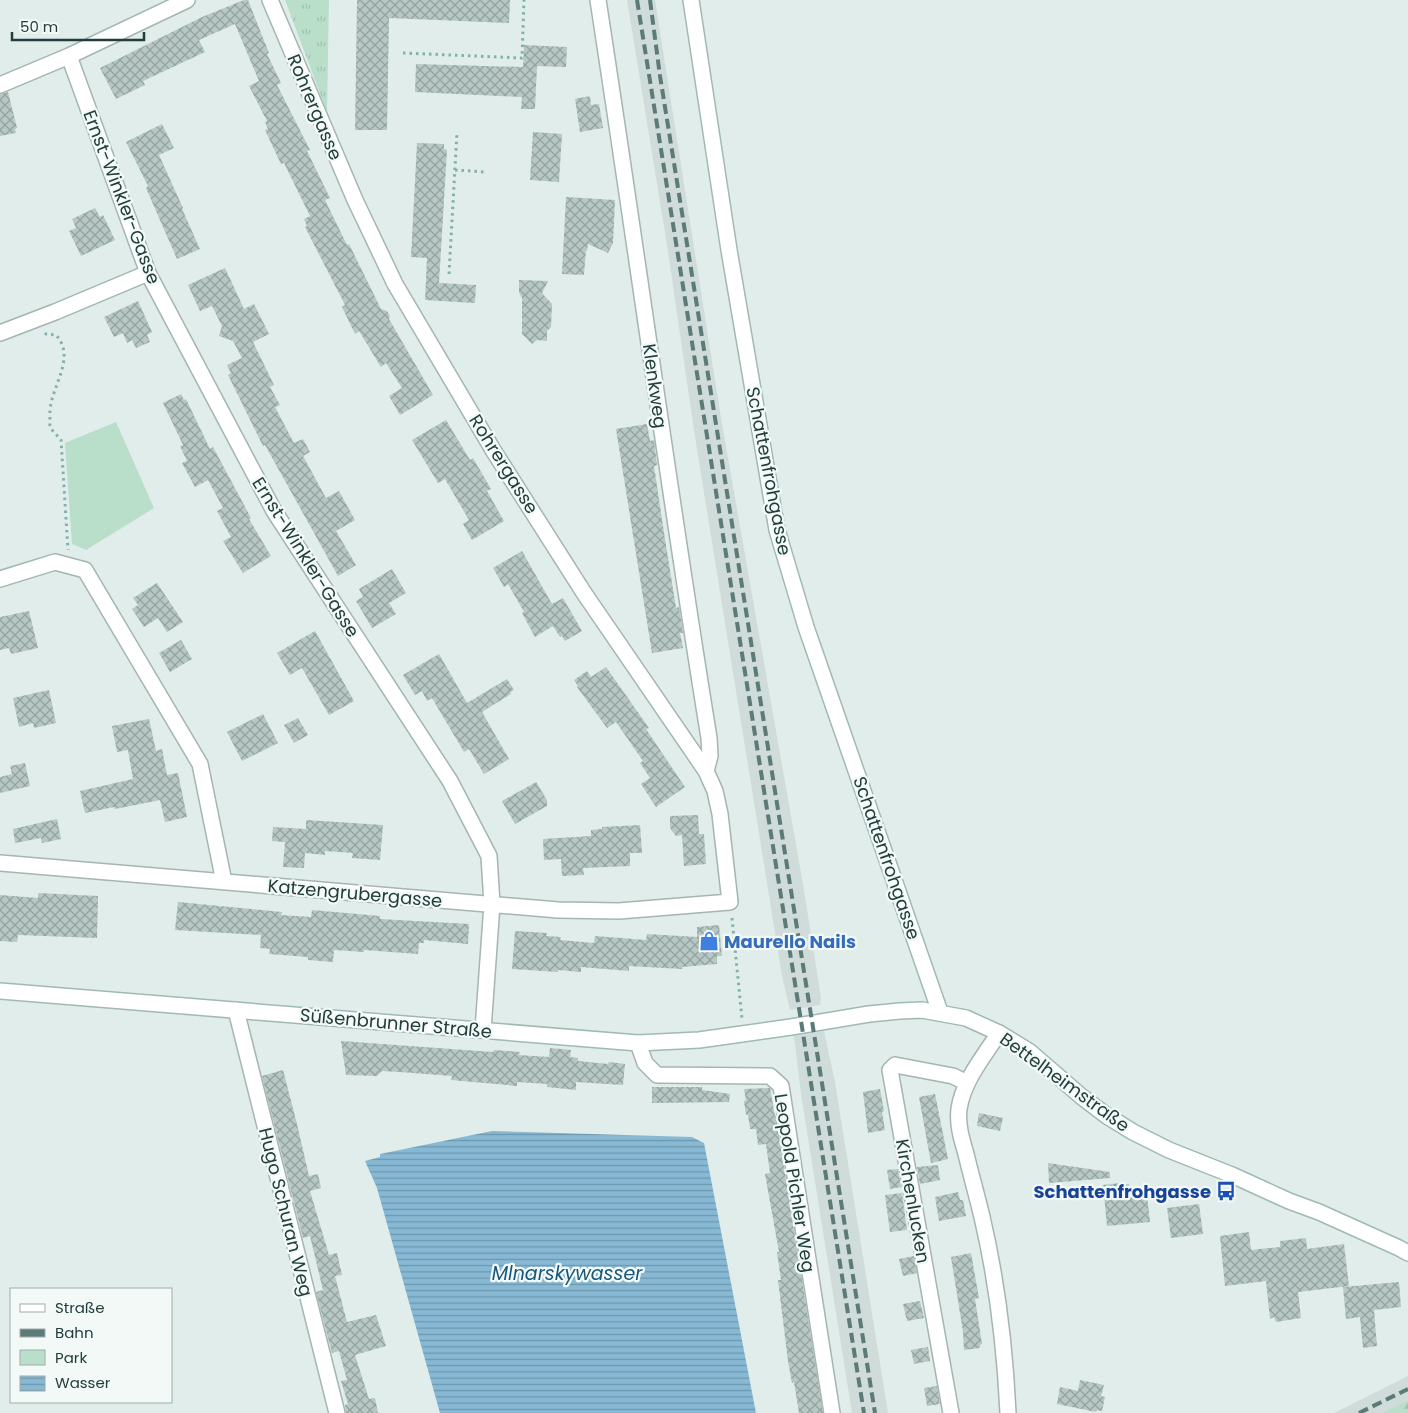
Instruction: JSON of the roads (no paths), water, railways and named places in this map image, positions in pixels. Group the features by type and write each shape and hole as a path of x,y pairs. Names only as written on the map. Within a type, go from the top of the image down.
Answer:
{"street":[{"path":"0,84 69,56 187,0"},
{"name":"Rohrergasse","path":"270,0 355,200 396,284 493,450 579,584 660,706 706,771 715,791 720,814 730,902 711,905"},
{"name":"Klenkweg","path":"598,0 709,738 710,756 706,771"},
{"name":"Schattenfrohgasse","path":"691,0 730,250 777,530 806,627 930,977 940,1012"},
{"name":"Ernst-Winkler-Gasse","path":"69,56 148,273 274,511 450,781 489,856 492,904 483,1030"},
{"path":"0,333 148,273"},
{"path":"0,579 55,562 85,570 200,764 224,882"},
{"name":"Katzengrubergasse","path":"0,863 558,910 619,911 711,905"},
{"name":"Süßenbrunner Straße","path":"0,991 638,1043 699,1040 791,1027"},
{"name":"Hugo Schuran Weg","path":"236,1010 338,1413"},
{"name":"Bettelheimstraße","path":"791,1027 877,1013 922,1010 966,1018 1000,1033 1030,1052 1088,1102 1133,1132 1169,1150 1319,1212 1408,1253"},
{"path":"1000,1033 967,1083 961,1099 959,1113 960,1130 982,1218 994,1282 1003,1349 1008,1413"},
{"name":"Leopold Pichler Weg","path":"638,1043 645,1063 657,1075 770,1076 781,1086 832,1413"},
{"name":"Kirchenlucken","path":"951,1413 890,1070 895,1065 953,1076 967,1083"}],"water":[{"name":"Mlnarskywasser","path":"492,1131 692,1137 704,1143 756,1413 440,1413 377,1188 365,1161 380,1157 380,1154"}],"railway":[{"path":"637,0 864,1413"},
{"path":"650,0 660,76 875,1413"},
{"path":"1359,1413 1408,1389"}],"place":[{"name":"Maurello Nails","path":"709,941"},
{"name":"Schattenfrohgasse","path":"1226,1191"}]}
